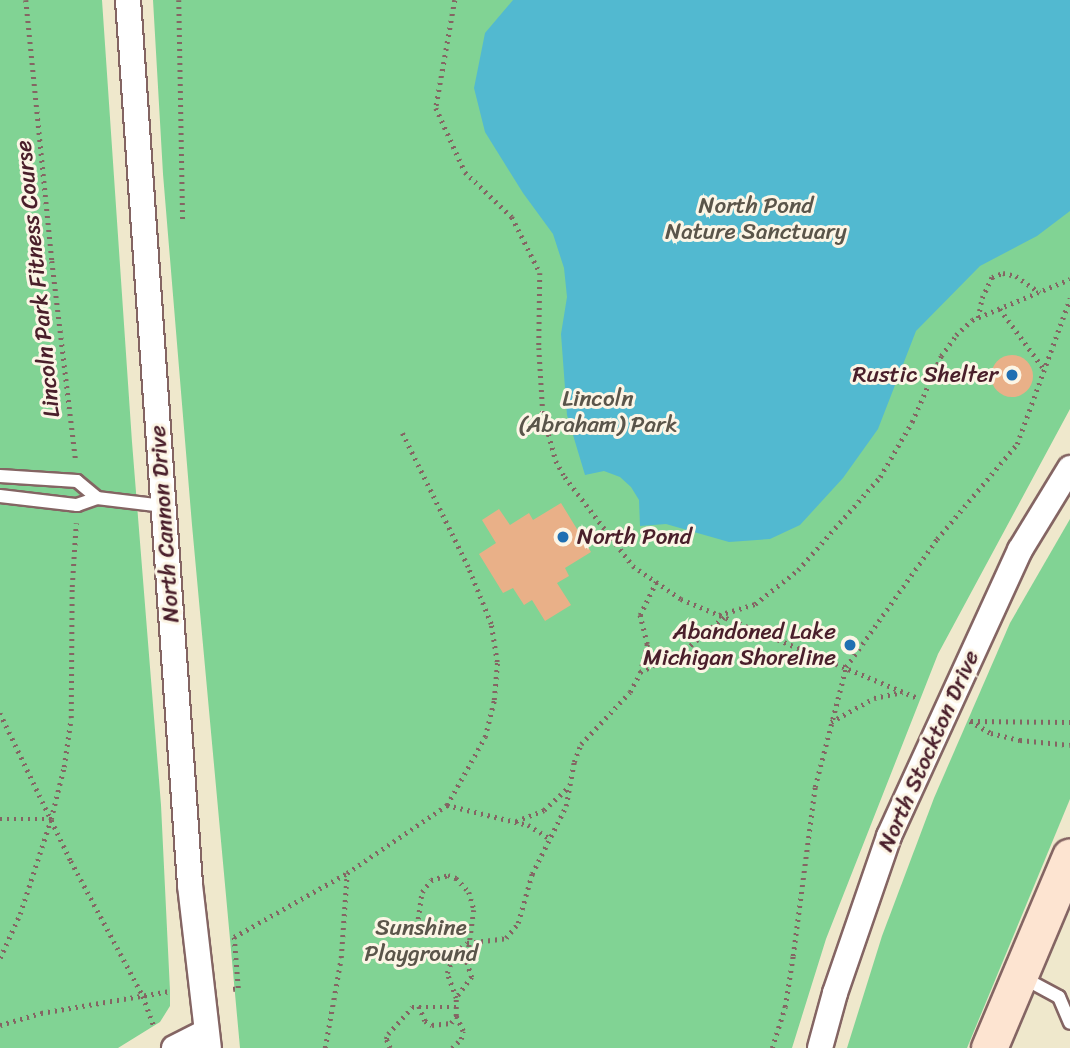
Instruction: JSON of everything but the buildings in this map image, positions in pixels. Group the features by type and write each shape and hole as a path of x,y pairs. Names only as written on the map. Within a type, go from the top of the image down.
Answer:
{"main road":[{"path":"989,1048 1070,856"}],"street":[{"name":"North Cannon Drive","path":"128,0 192,911 208,1040"},
{"name":"North Stockton Drive","path":"820,1048 835,993 889,836 1020,550 1070,468"},
{"path":"174,1048 208,1040"}],"lane":[{"path":"0,476 77,481 97,498"},
{"path":"0,496 76,505 97,498 164,506"},
{"path":"1019,975 1059,997 1070,1023"}],"path":[{"name":"Lincoln Park Fitness Course","path":"26,0 52,261 77,470"},
{"path":"179,0 183,223"},
{"path":"455,0 436,108 465,172 512,216 541,273 538,348 542,401 556,461 633,566 681,599 918,698"},
{"path":"978,318 982,298 992,276 1003,273 1016,276 1040,293"},
{"path":"640,673 685,650 721,616 755,604 798,570 880,477 912,422 941,356 956,335 978,318 1070,279"},
{"path":"772,1048 785,1007 815,787 846,667 937,538 1017,444 1070,298"},
{"path":"1000,309 1044,370"},
{"path":"233,989 238,988 234,937 347,873 447,805 485,737 494,700 497,662 491,624 468,567 402,433"},
{"path":"0,958 20,914 51,819 64,767 71,718 72,587 76,522"},
{"path":"452,1048 461,1039 463,1031 456,1016 456,998 447,973 449,961 455,952 467,943 506,938 512,934 518,923 532,874 566,806 581,744 630,692 640,673 647,644 640,615 656,582"},
{"path":"830,722 874,698 903,691"},
{"path":"0,713 71,862 142,996 154,1026"},
{"path":"1070,722 970,721 991,733 1020,740 1070,745"},
{"path":"516,822 544,810 570,786"},
{"path":"447,805 528,825 550,838"},
{"path":"0,819 51,819"},
{"path":"325,1048 341,958 347,873"},
{"path":"418,919 422,892 430,880 448,875 464,884 474,910 467,943 467,962 472,976 456,998"},
{"path":"0,1025 41,1013 170,991"},
{"path":"419,1006 425,1021 432,1025 443,1026 451,1023 456,1016"},
{"path":"390,1048 386,1039 388,1034 412,1007 456,1007"}],"green space":[{"path":"0,0 102,0 132,442 161,805 170,991 170,1006 160,1022 118,1048 0,1048"},
{"name":"Lincoln (Abraham) Park","path":"153,0 1070,0 1070,409 938,654 826,939 792,1048 240,1048 192,525 163,174"},
{"path":"1070,519 1070,799 967,1048 847,1048 882,936 934,798 1010,623"}],"water":[{"name":"North Pond","path":"513,0 1070,0 1070,211 1037,236 980,266 916,331 878,429 843,478 800,525 770,539 729,542 666,524 640,526 639,500 631,487 620,477 604,471 585,475 567,415 561,334 567,297 564,268 553,234 523,193 485,132 474,88 485,33"}],"place":[{"name":"Rustic Shelter","path":"1012,375"},
{"name":"North Pond","path":"563,537"},
{"name":"Abandoned Lake Michigan Shoreline","path":"850,645"}],"park label":[{"name":"North Pond Nature Sanctuary","path":"756,219"},
{"name":"Sunshine Playground","path":"421,941"}]}
